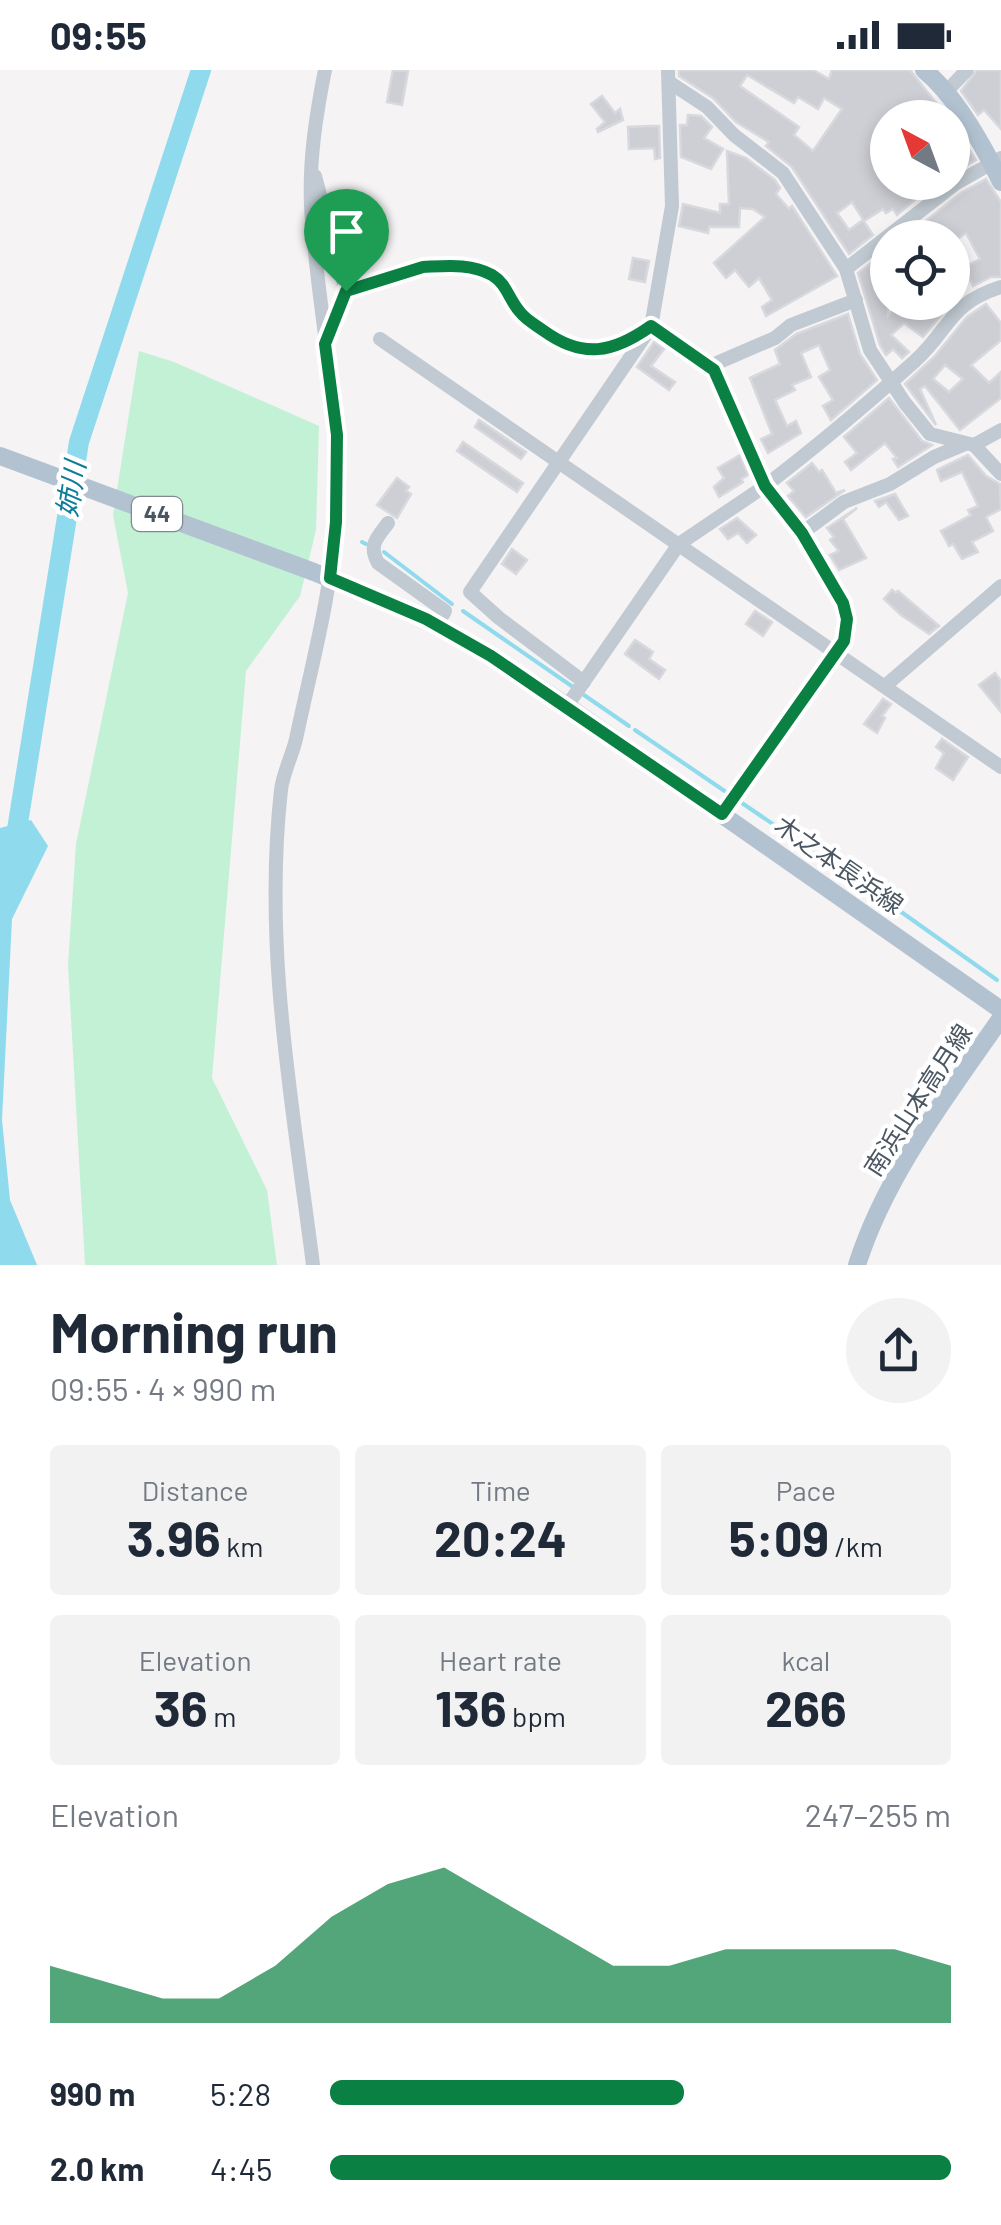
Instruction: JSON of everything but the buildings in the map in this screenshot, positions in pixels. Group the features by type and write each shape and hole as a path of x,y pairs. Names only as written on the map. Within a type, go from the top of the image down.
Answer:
{"main road":[{"path":"924,70 946,93 998,169"},
{"name":"木之本長浜線","path":"0,456 322,575 437,625 567,706 1001,1010"},
{"name":"南浜山本高月線","path":"857,1265 910,1151 1001,1018"}],"street":[{"path":"312,1265 280,1020 274,887 281,784 296,740 322,575 336,522 337,435 312,221 312,168 324,70"},
{"path":"946,93 968,70"},
{"path":"668,76 783,173 846,269 870,350 930,434 970,444 1001,474"},
{"path":"584,682 470,592 651,326 672,206 668,76"},
{"path":"312,168 346,291 325,344"},
{"path":"846,269 955,184 998,169"},
{"path":"346,291 423,267 470,267 498,280 522,314 572,348 588,350 620,344 651,326"},
{"path":"567,706 679,544 765,486 890,382 919,357 960,306 974,296 1001,287"},
{"path":"710,366 776,338 791,324 856,300"},
{"path":"651,326 710,366 765,486 802,533 846,612 846,635 837,653 722,814"},
{"path":"380,338 1001,767"},
{"path":"802,533 844,502 880,489 934,457 1001,430"},
{"path":"388,522 372,544 372,553 378,563 444,611 437,625"},
{"path":"884,686 1001,586"}],"green space":[{"path":"139,351 174,362 319,426 316,530 300,596 246,671 212,1078 267,1190 277,1265 85,1265 68,965 76,844 128,593 113,515"}],"water":[{"path":"31,820 48,846 12,919 2,1120 10,1200 37,1265 0,1265 0,828"}],"waterway":[{"name":"姉川","path":"14,848 79,442 201,70"},
{"path":"362,542 366,544"},
{"path":"384,552 452,604"},
{"path":"463,611 573,687"},
{"path":"584,695 629,726"},
{"path":"635,730 729,794"},
{"path":"739,801 874,893"},
{"path":"883,899 997,980"}],"route":[{"path":"423,267 470,267 488,272 498,280 522,314 564,345 597,350 635,338 651,326 714,370 765,486 802,533 843,603 847,619 846,635 837,653 722,814 491,656 426,619 330,578 336,522 337,435 325,344 346,291 423,267"}]}
